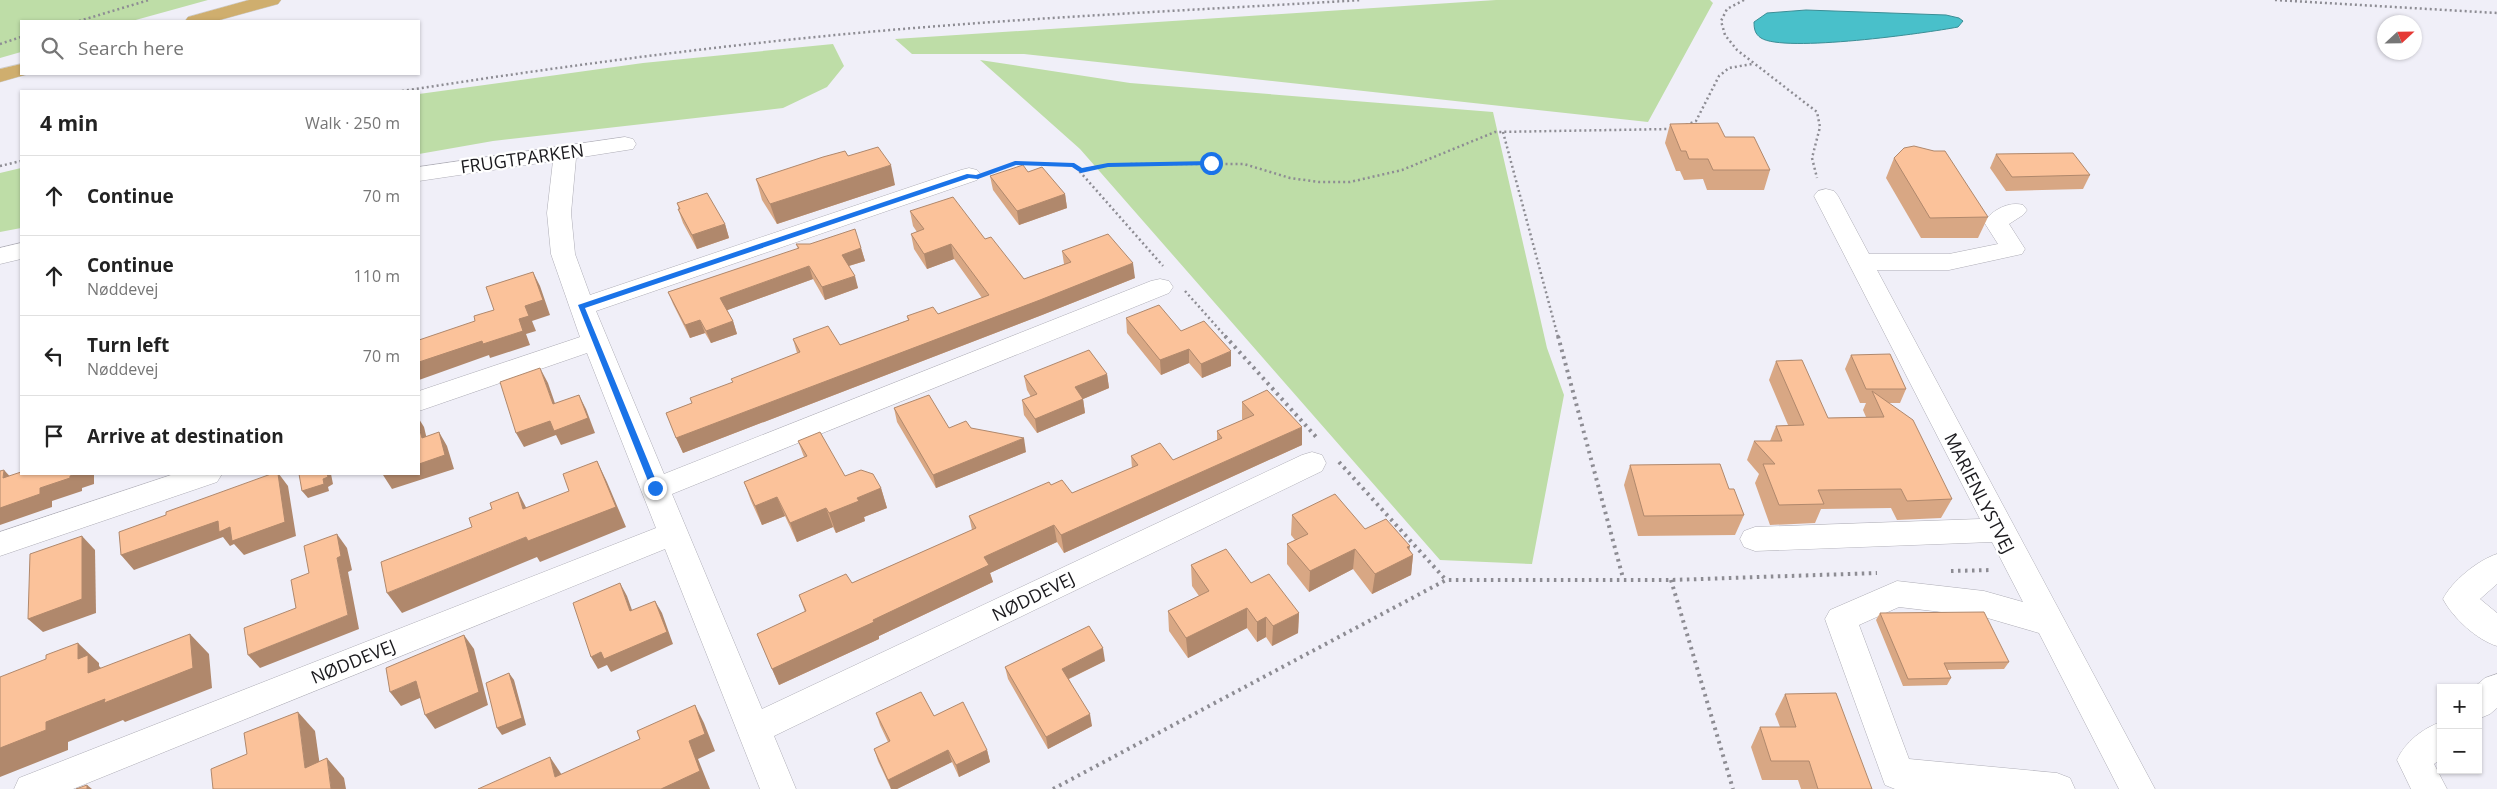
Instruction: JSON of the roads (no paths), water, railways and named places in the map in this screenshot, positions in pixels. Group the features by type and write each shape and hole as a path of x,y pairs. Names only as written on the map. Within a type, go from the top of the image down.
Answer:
{"highway":[{"path":"199,20 271,0"},
{"path":"0,76 20,70"}],"street":[{"name":"FRUGTPARKEN","path":"420,174 566,151 625,144"},
{"path":"566,151 559,213 563,254 580,306 778,789"},
{"path":"580,306 969,176"},
{"name":"MARIENLYSTVEJ","path":"1826,196 2137,789"},
{"path":"1861,262 1949,262 2013,249 1996,222 2015,210"},
{"path":"0,256 20,252"},
{"path":"655,488 1169,281"},
{"path":"420,402 595,341"},
{"name":"NØDDEVEJ","path":"754,729 1325,456"},
{"path":"0,544 204,475"},
{"path":"1755,539 2000,530"},
{"name":"NØDDEVEJ","path":"32,789 674,533"},
{"path":"2497,566 2459,599 2497,633"},
{"path":"2049,623 1984,604 1897,594 1841,619 1897,774 2057,789"},
{"path":"2482,701 2497,688"},
{"path":"2429,789 2414,760 2437,740"}],"water":[{"path":"1806,10 1946,15 1963,21 1958,27 1942,30 1825,43 1775,42 1761,38 1755,31 1754,22 1767,13"}]}
